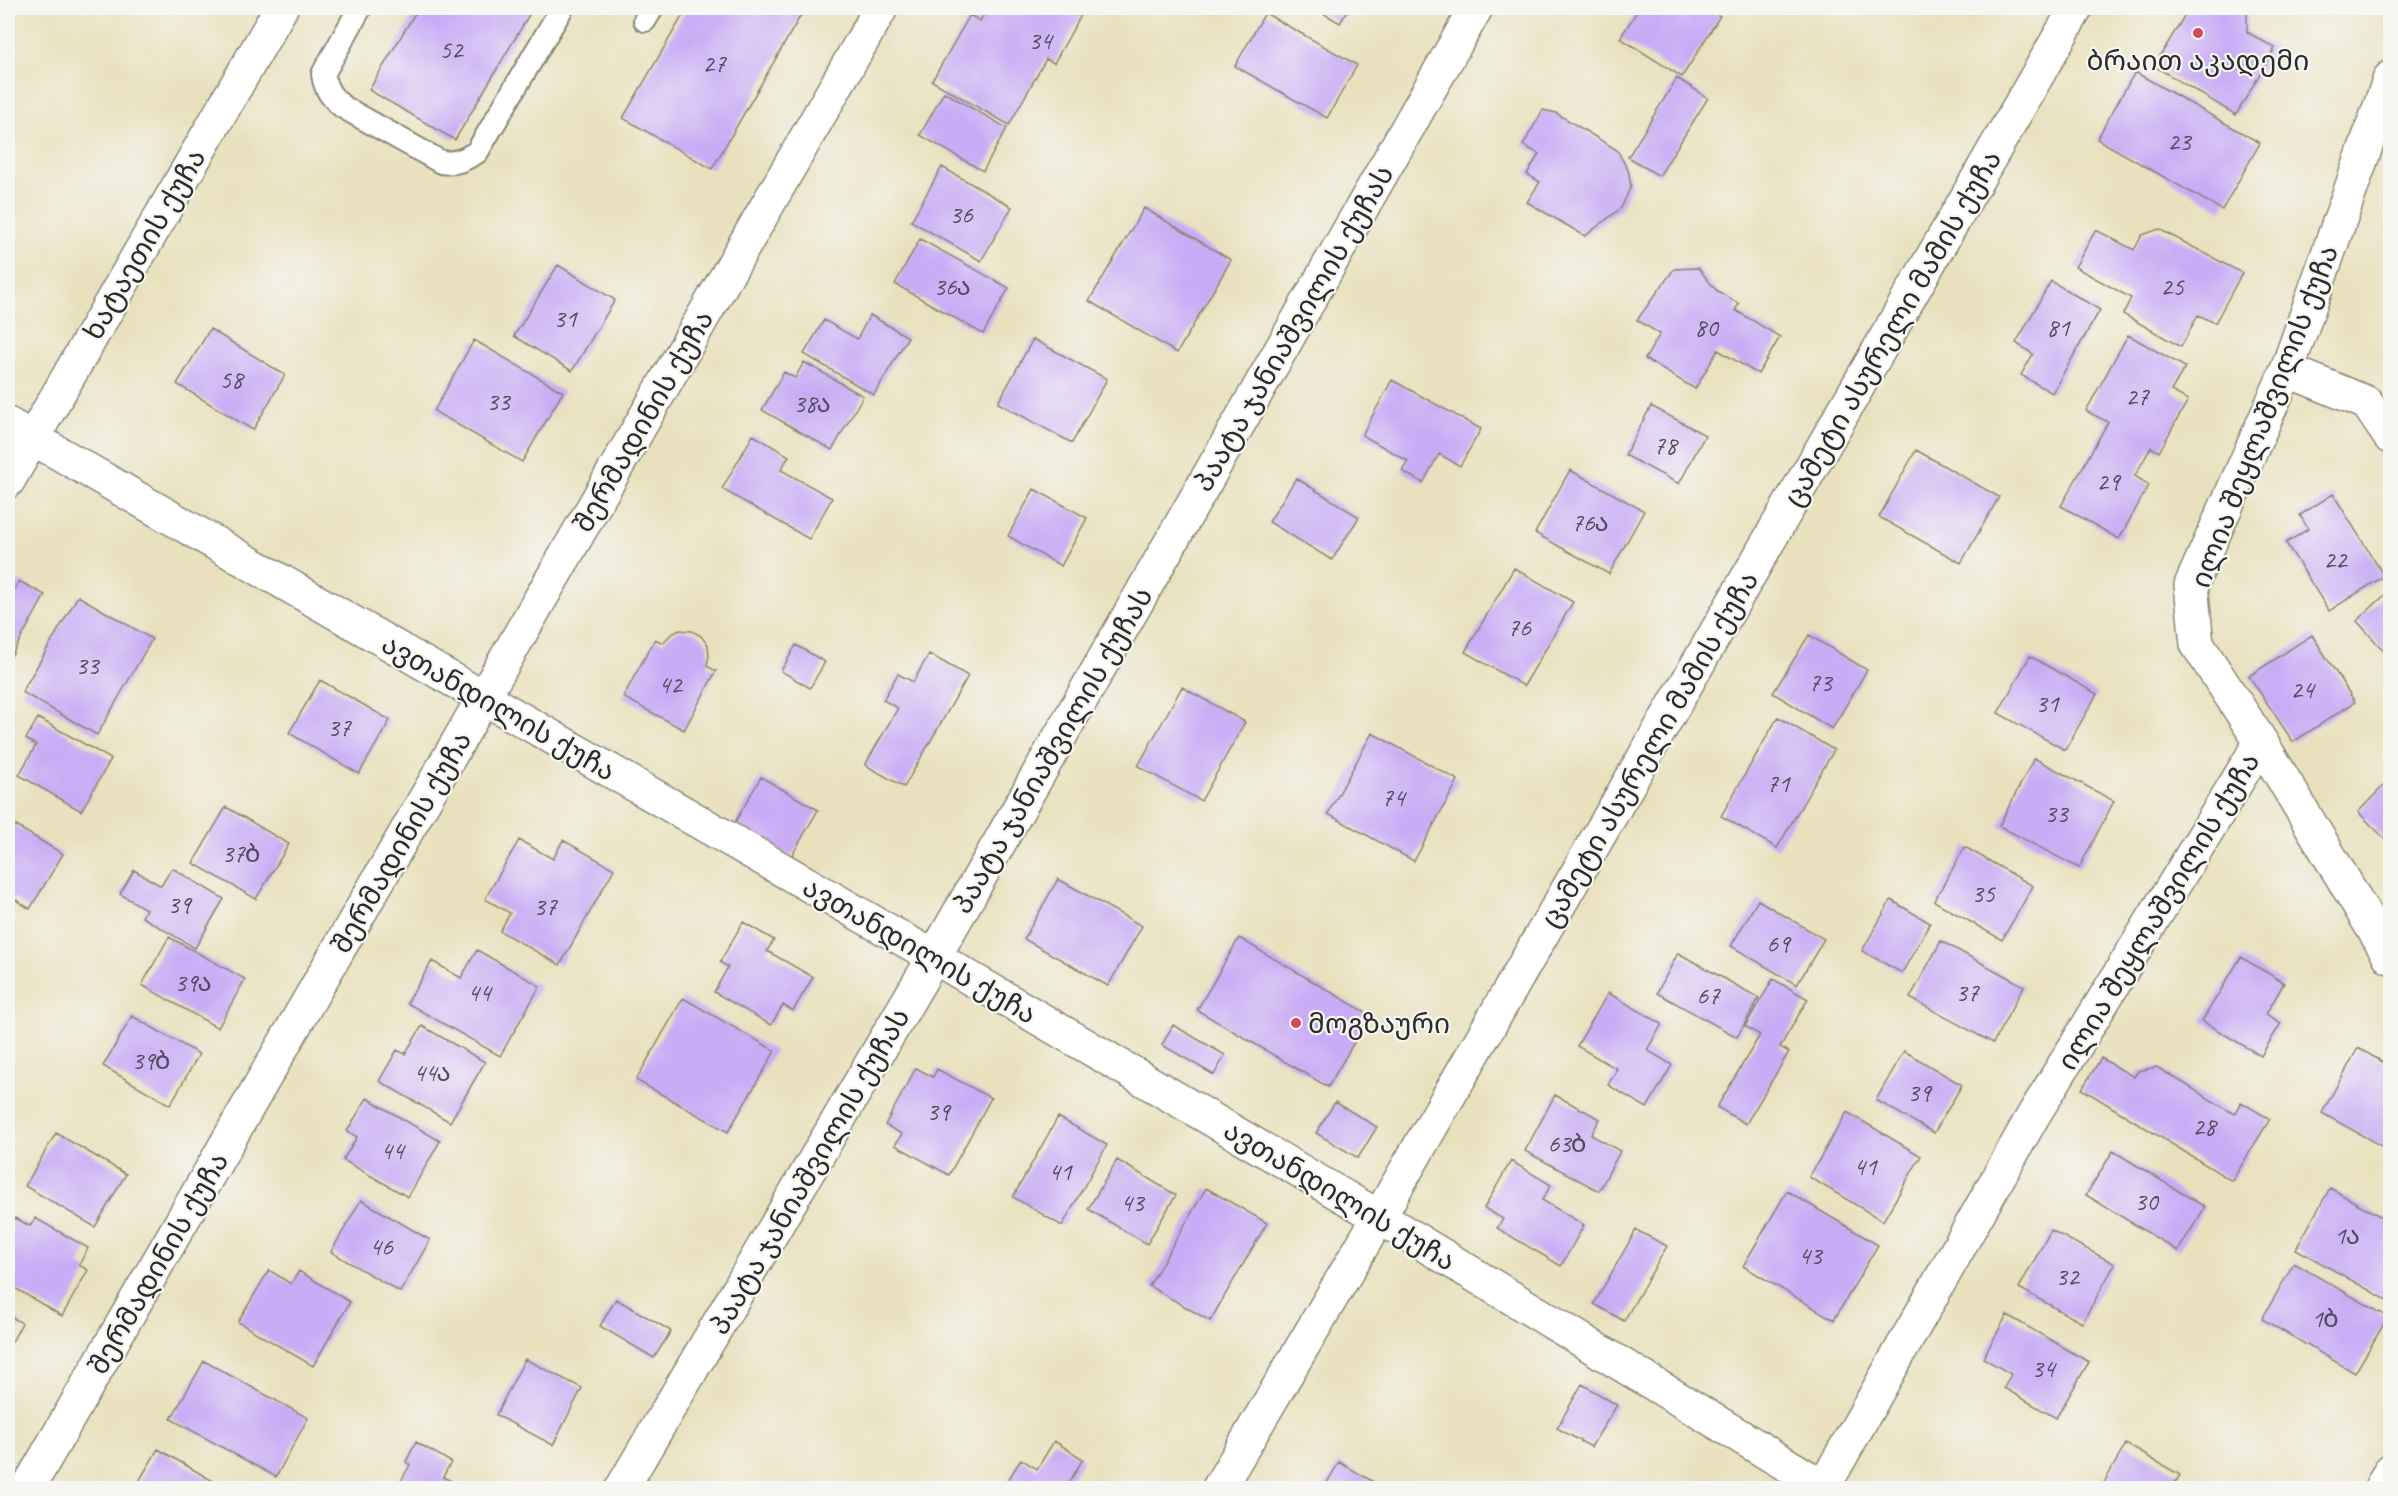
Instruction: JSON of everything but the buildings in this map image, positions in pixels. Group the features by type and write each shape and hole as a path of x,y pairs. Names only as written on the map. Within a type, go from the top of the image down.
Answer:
{"street":[{"name":"ხატაეთის ქუჩა","path":"8,481 20,431 281,8"},
{"name":"შერმადინის ქუჩა","path":"28,1488 881,8"},
{"name":"პაატა ჯანიაშვილის ქუჩას","path":"622,1488 934,957 1476,8"},
{"name":"ცამეტი ასურელი მამის ქუჩა","path":"1219,1488 1379,1217 2076,8"},
{"name":"ილია შეყლაშვილის ქუჩა","path":"1824,1488 2033,1116 2261,742 2197,644 2191,585 2287,370 2391,78"},
{"path":"2287,370 2367,403 2391,436"},
{"name":"ავთანდილის ქუჩა","path":"20,431 934,957 1379,1217 1824,1488"},
{"path":"2261,742 2391,957"},
{"path":"2381,1488 2391,1471"}],"lane":[{"path":"360,8 323,74 325,87 332,98 343,107 441,162 451,163 462,162 477,152 562,8"}],"place":[{"name":"ბრაით აკადემი","path":"2198,33"},
{"name":"მოგზაური","path":"1296,1023"}]}
